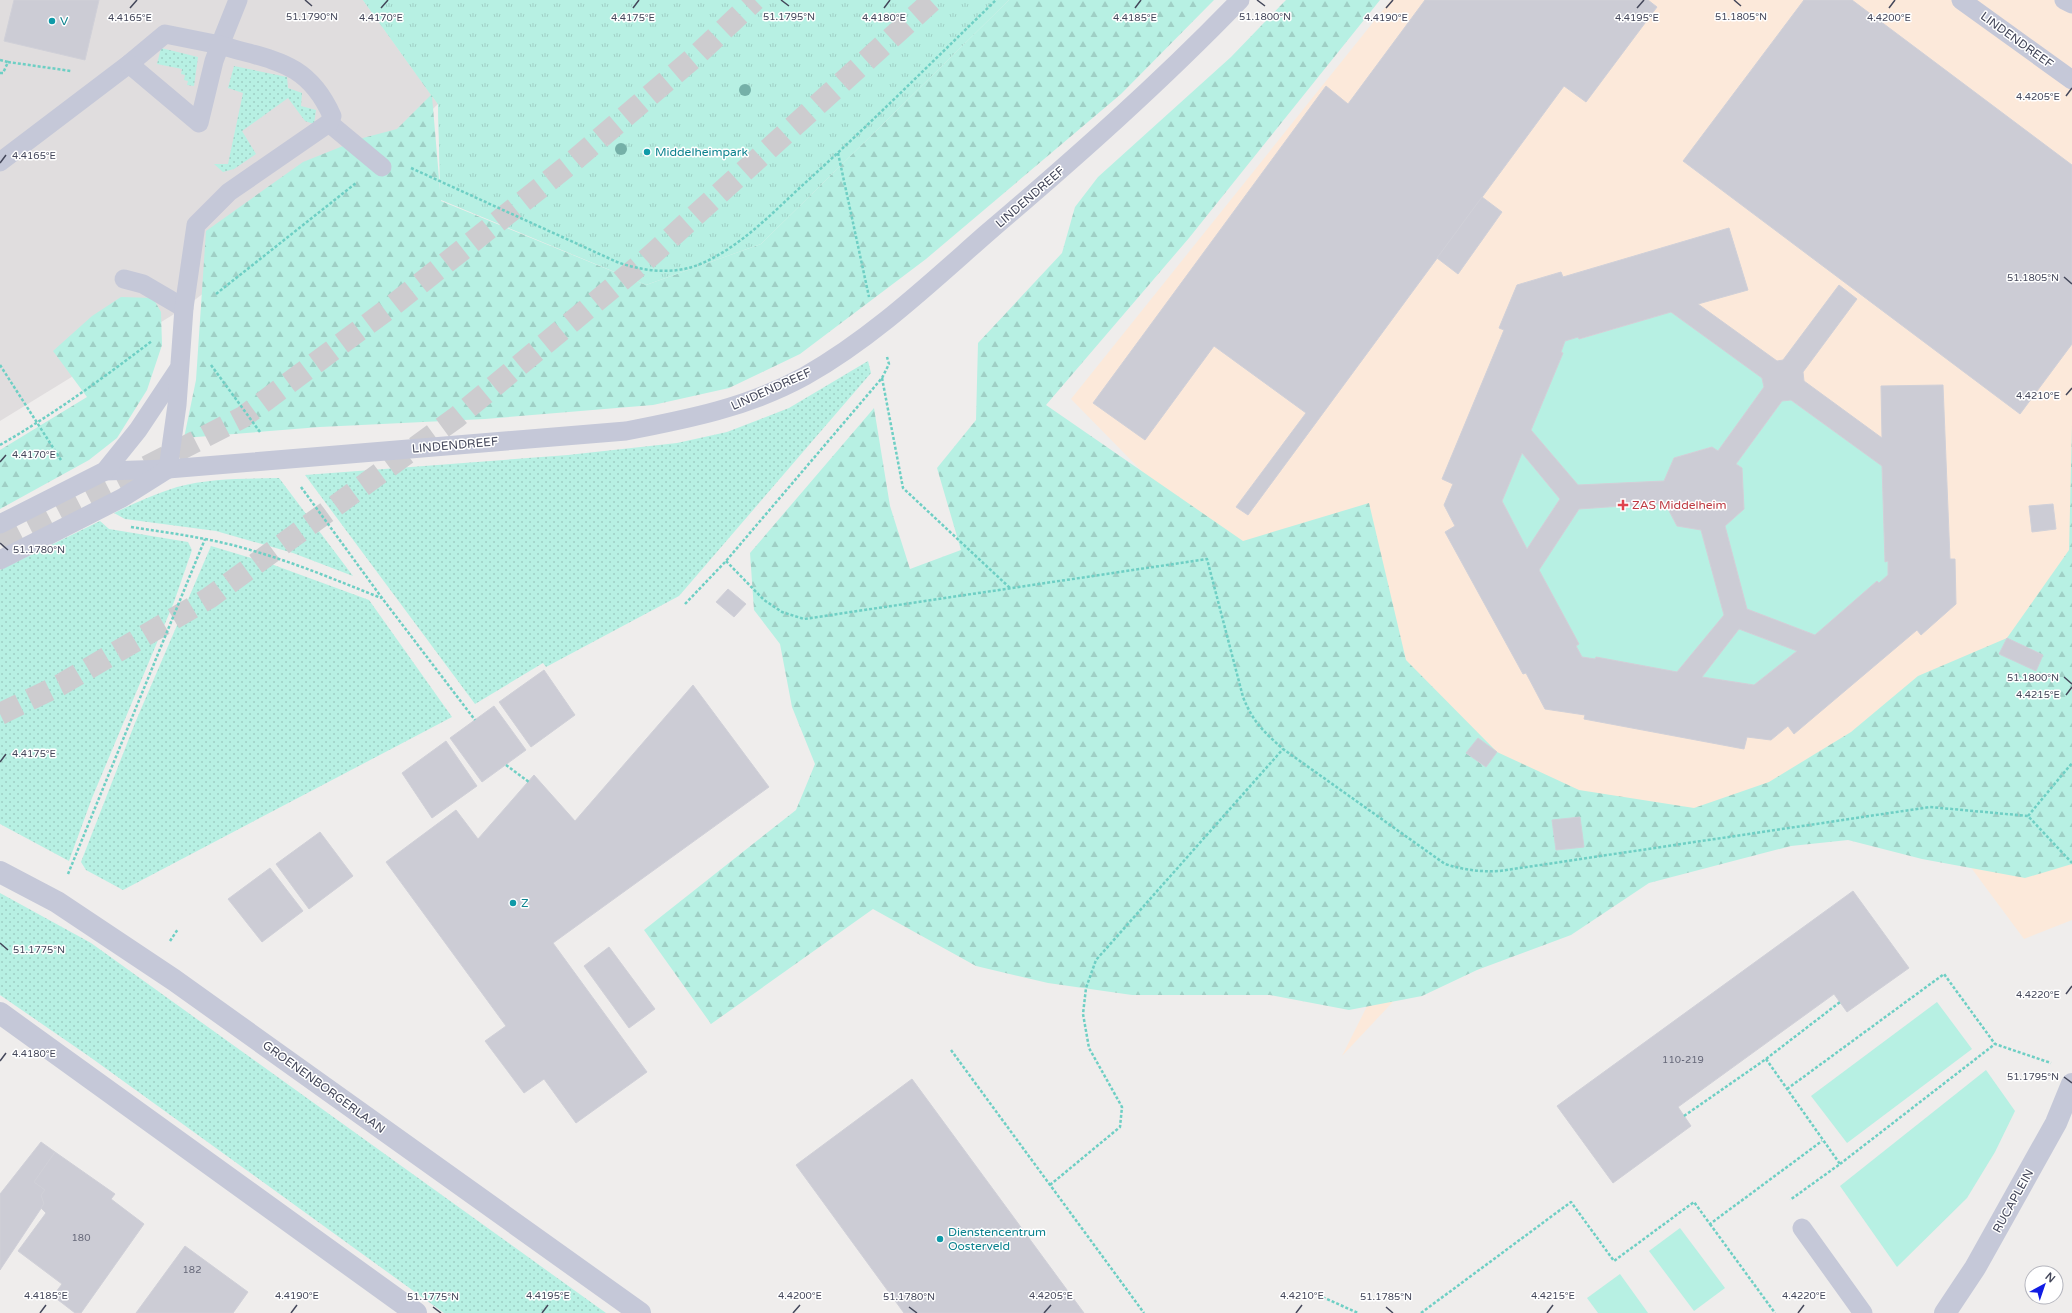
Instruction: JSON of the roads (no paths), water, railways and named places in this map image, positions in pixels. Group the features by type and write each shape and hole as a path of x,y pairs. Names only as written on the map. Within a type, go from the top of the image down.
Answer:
{"street":[{"name":"GROENENBORGERLAAN","path":"0,872 57,902 174,980 640,1313"},
{"path":"0,1013 416,1313"},
{"name":"RUCAPLEIN","path":"1945,1313 1975,1268 2064,1119 2072,1084"}],"lane":[{"path":"129,64 199,123 214,61 238,0"},
{"name":"LINDENDREEF","path":"104,470 168,469 280,458 626,431 691,418 739,405 805,376 882,324 1115,123 1240,0"},
{"name":"LINDENDREEF","path":"1961,0 2072,80"},
{"path":"2064,0 2072,4"},
{"path":"0,162 109,80 165,34 220,45 290,66 304,75 322,97 332,116 329,123 230,192 196,225 184,308 178,369 177,405 168,469 122,498 0,560"},
{"path":"329,123 382,167"},
{"path":"124,279 143,284 184,308"},
{"path":"0,524 104,470 138,430 178,369"},
{"path":"1802,1228 1863,1313"}],"tunnel":[{"path":"0,542 243,417 392,306 570,164 697,55 755,0"},
{"path":"0,714 60,685 209,598 457,417 646,260 933,0"}],"place":[{"name":"V","path":"52,21"},
{"name":"Middelheimpark","path":"647,152"},
{"name":"ZAS Middelheim","path":"1623,505"},
{"name":"Z","path":"513,903"},
{"name":"Dienstencentrum Oosterveld","path":"940,1239"}]}
